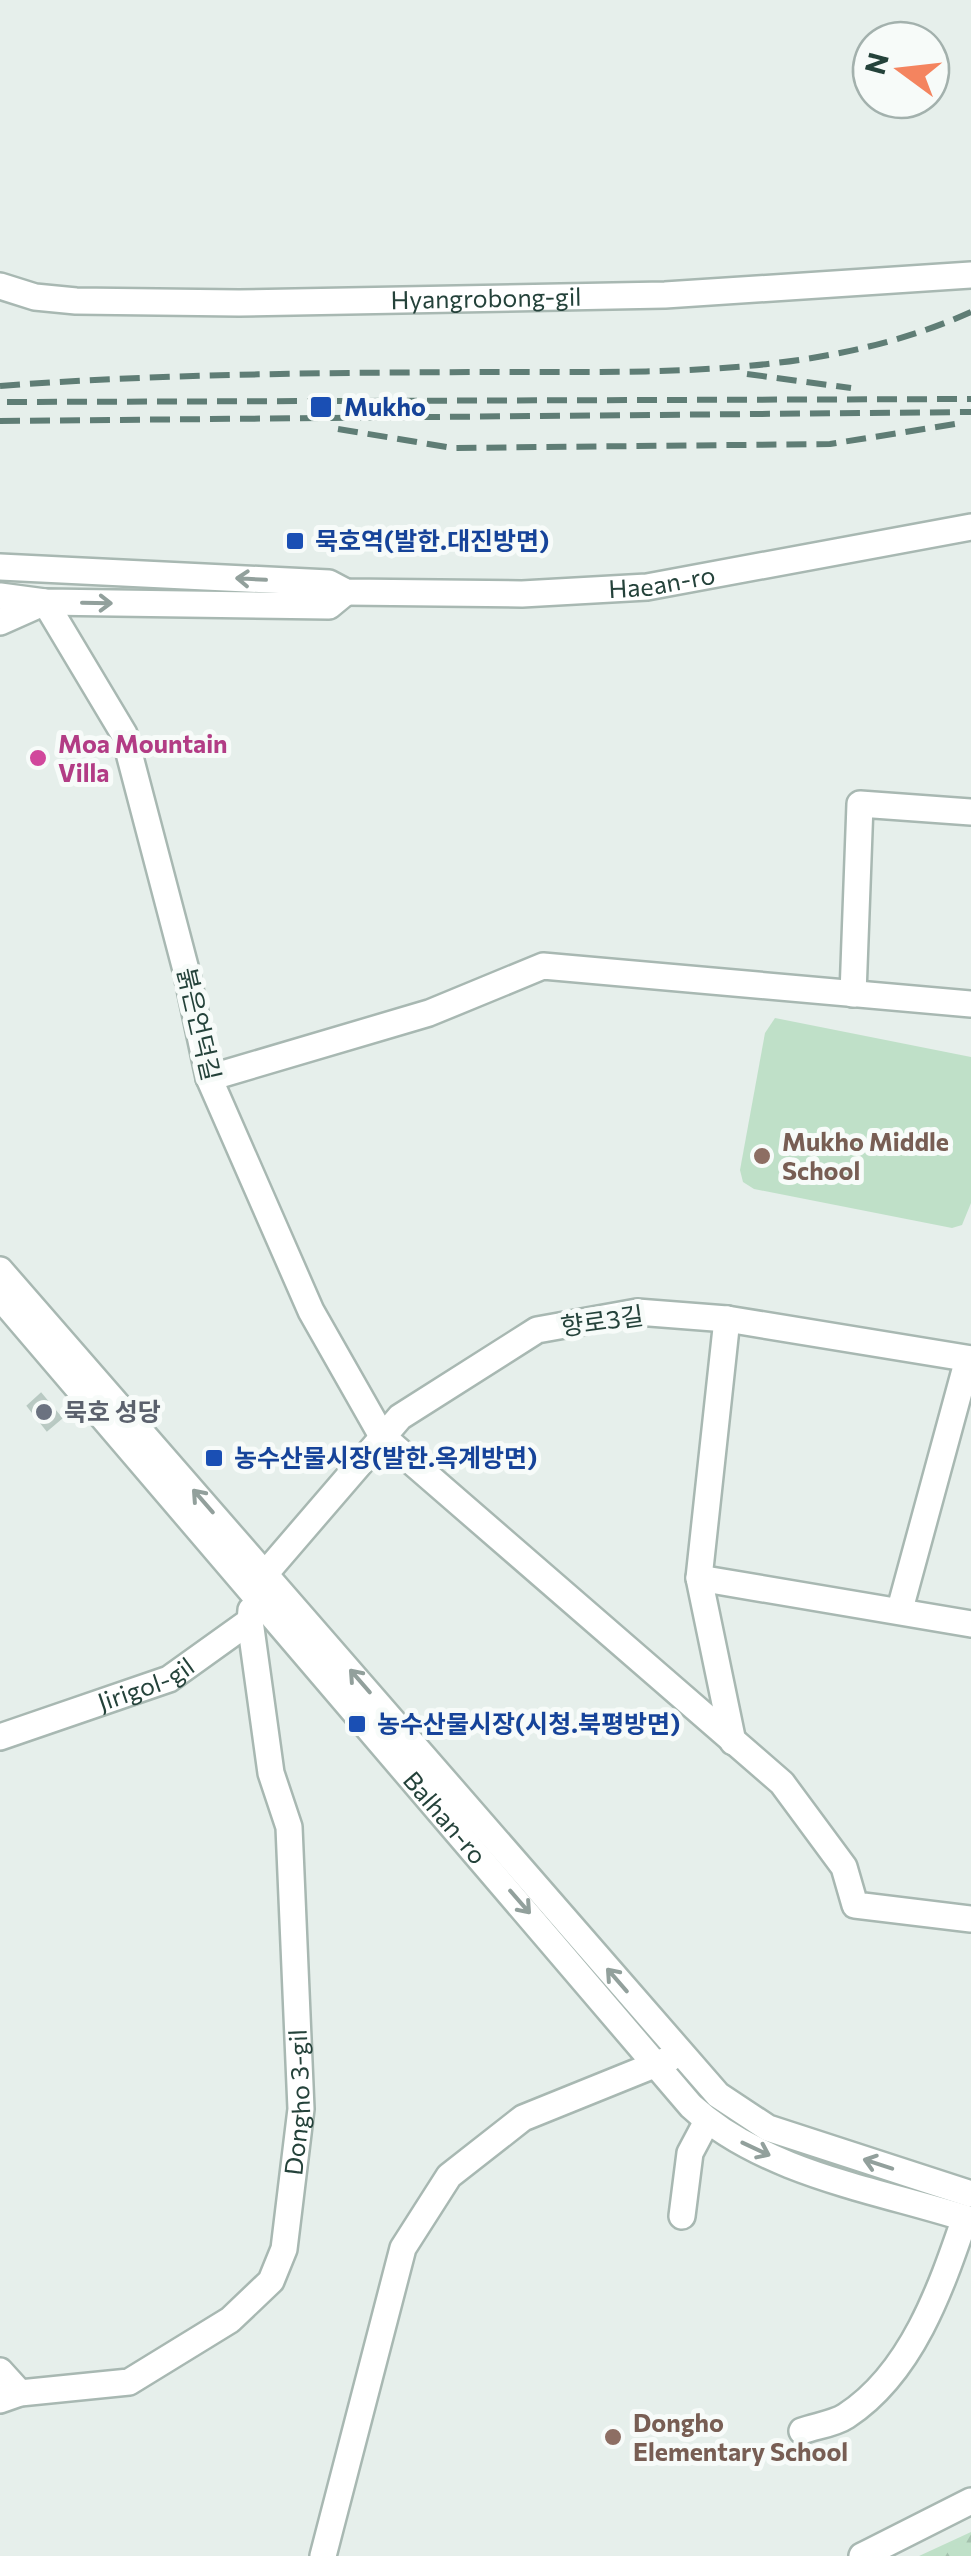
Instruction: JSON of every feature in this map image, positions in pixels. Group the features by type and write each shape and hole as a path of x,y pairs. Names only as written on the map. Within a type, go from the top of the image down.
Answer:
{"street":[{"name":"Hyangrobong-gil","path":"0,286 35,297 76,300 257,303 665,295 971,275"},
{"name":"Haean-ro","path":"0,567 329,583 346,592 537,594 647,587 971,528"},
{"name":"Haean-ro","path":"0,596 45,602 329,606 346,592"},
{"path":"0,622 45,602"},
{"name":"붉은언덕길","path":"45,602 124,734 186,970 209,1078 310,1312 382,1436 782,1784 844,1867 855,1905 971,1919"},
{"path":"853,994 860,804 971,812"},
{"path":"209,1078 429,1013 543,966 971,1004"},
{"name":"Balhan-ro","path":"0,1270 707,2121 724,2134 776,2158 969,2210"},
{"name":"Balhan-ro","path":"0,1297 718,2095 768,2128 969,2210"},
{"name":"향로3길","path":"259,1582 400,1417 536,1330 637,1312 727,1319 969,1359"},
{"path":"727,1319 699,1578 733,1742"},
{"path":"900,1609 969,1359"},
{"path":"699,1578 971,1624"},
{"path":"250,1621 259,1582"},
{"name":"Jirigol-gil","path":"0,1737 169,1679 250,1621"},
{"name":"Dongho 3-gil","path":"10,2397 129,2382 230,2320 272,2281 284,2249 301,2109 289,1827 271,1773 250,1621"},
{"path":"323,2556 403,2248 449,2176 523,2118 681,2054"},
{"path":"682,2216 690,2152 707,2121"},
{"path":"802,2430 845,2417 886,2378 936,2304 969,2210"},
{"path":"0,2370 10,2397"},
{"path":"862,2556 971,2501"}],"green space":[{"path":"775,1018 971,1057 971,1203 962,1225 952,1228 754,1189 743,1182 740,1170 765,1033"},
{"path":"971,2532 971,2556 919,2556"}],"building":[{"name":"묵호 성당","path":"41,1394 61,1418 47,1430 28,1406"}],"railway":[{"path":"0,386 235,375 725,368 850,351 912,335 971,312"},
{"path":"747,374 851,388"},
{"path":"7,402 971,399"},
{"path":"0,421 971,412"},
{"path":"338,429 453,448 830,444 955,424"}],"place":[{"name":"Mukho","path":"321,407"},
{"name":"묵호역(발한.대진방면)","path":"295,541"},
{"name":"Moa Mountain Villa","path":"38,758"},
{"name":"Mukho Middle School","path":"762,1156"},
{"name":"묵호 성당","path":"44,1412"},
{"name":"농수산물시장(발한.옥계방면)","path":"214,1458"},
{"name":"농수산물시장(시청.북평방면)","path":"357,1724"},
{"name":"Dongho Elementary School","path":"613,2437"}]}
